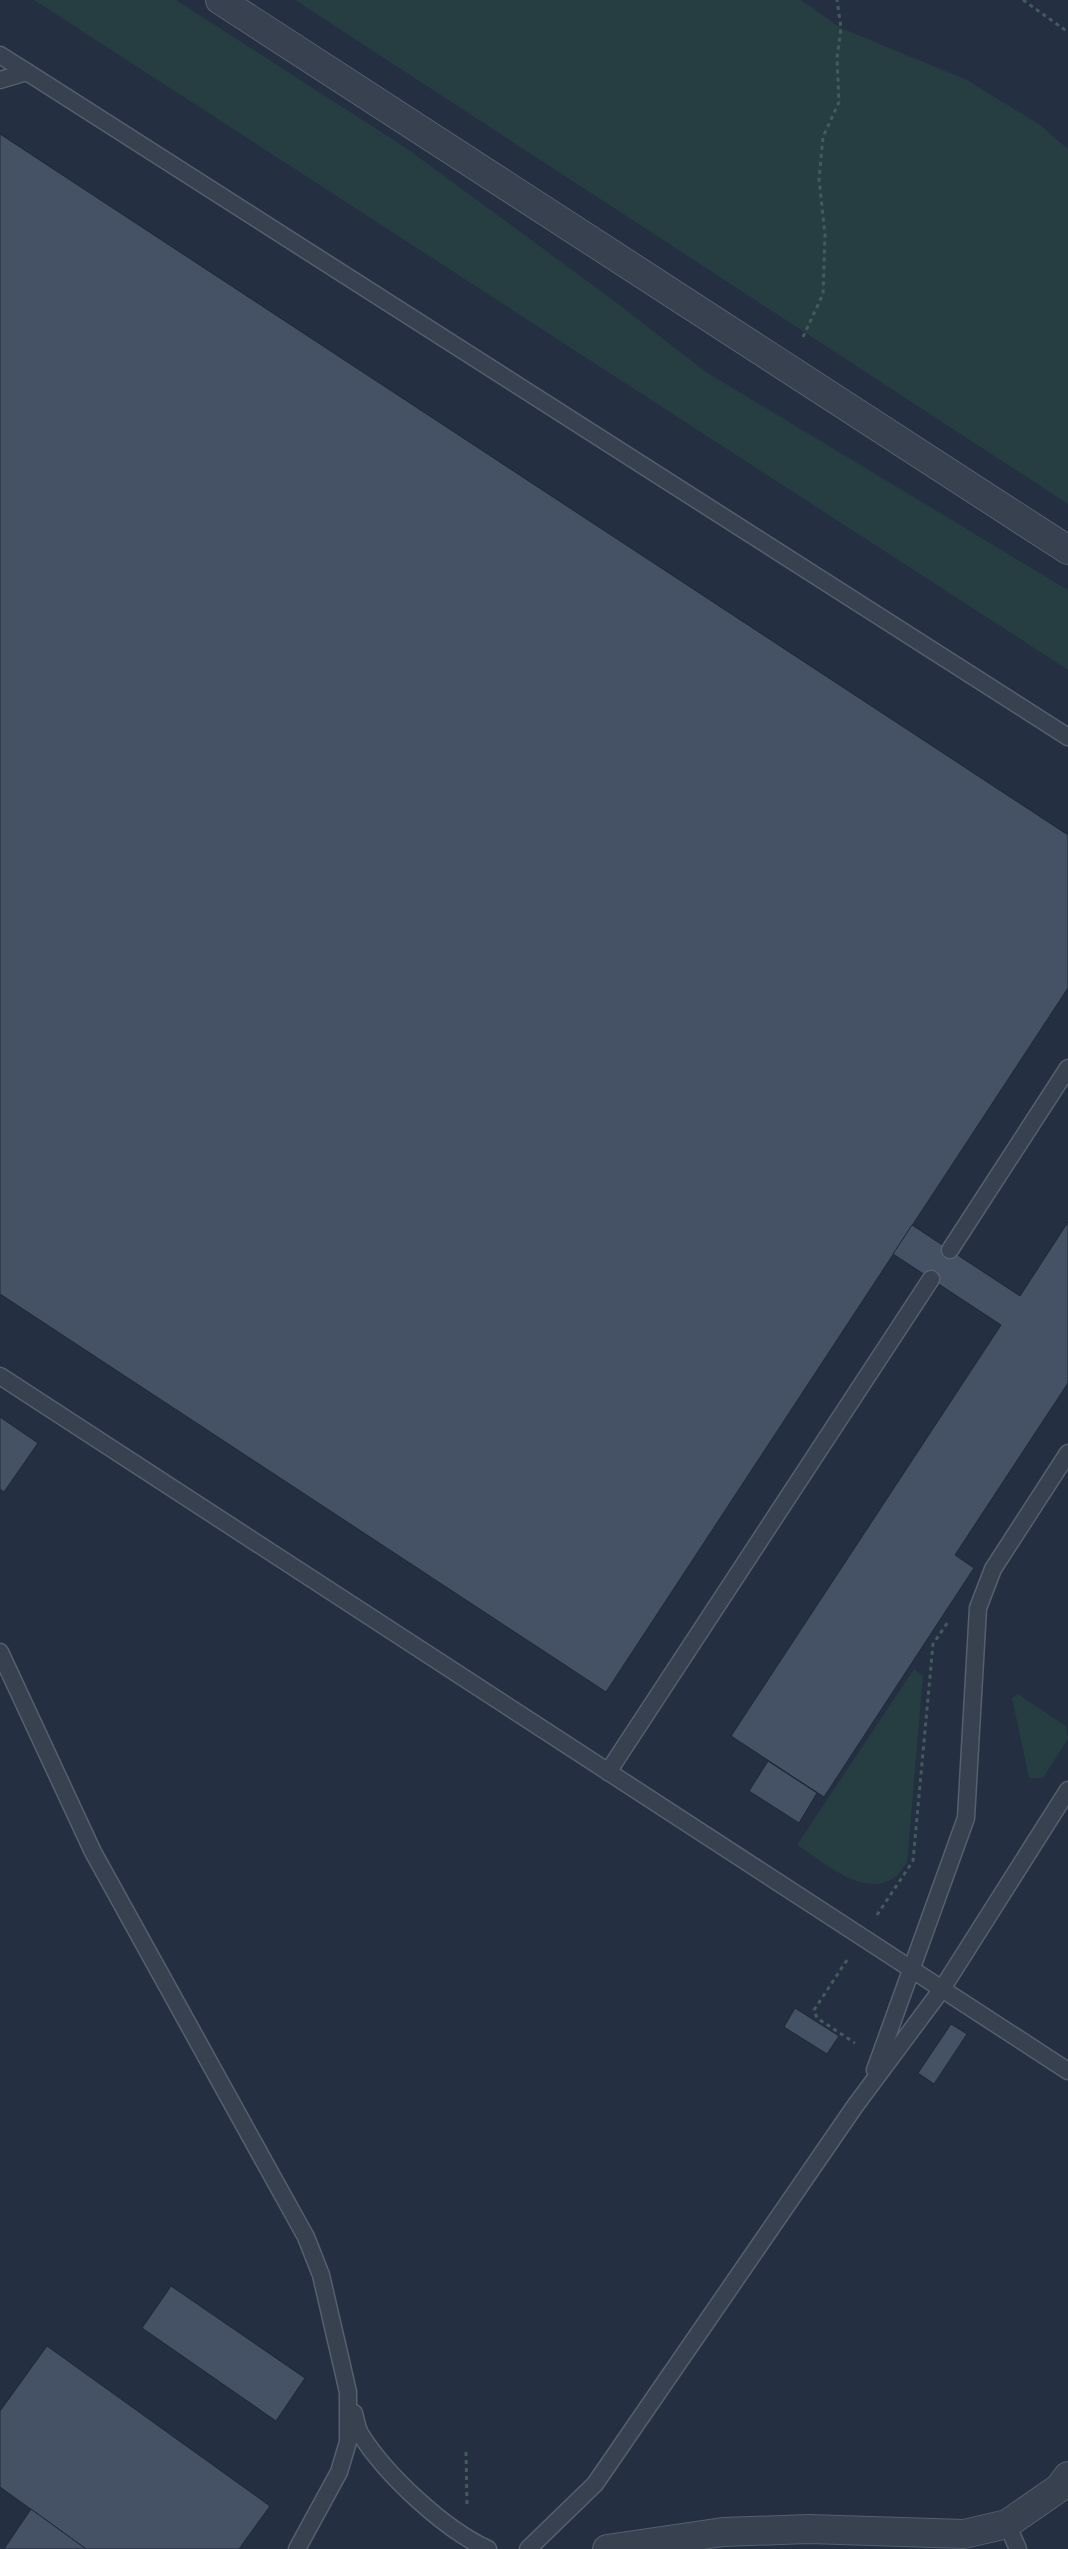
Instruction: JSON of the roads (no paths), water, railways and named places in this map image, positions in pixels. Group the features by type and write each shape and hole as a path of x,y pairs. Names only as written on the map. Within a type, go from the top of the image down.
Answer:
{"street":[{"path":"220,0 787,370 1068,550"},
{"path":"607,2549 723,2532 810,2529 964,2534 1007,2524 1059,2488 1068,2476"}],"lane":[{"path":"0,54 1068,737"},
{"path":"0,80 27,72"},
{"path":"950,1250 1068,1068"},
{"path":"608,1772 931,1279"},
{"path":"0,1376 1068,2071"},
{"path":"869,2087 966,1818 978,1608 993,1569 1068,1453"},
{"path":"0,1652 93,1852 306,2237 321,2275 348,2392 360,2433 385,2466 427,2507 468,2540 488,2549"},
{"path":"528,2549 595,2484 869,2087 942,1989 1068,1790"},
{"path":"297,2549 338,2472 348,2442 348,2392"},
{"path":"1007,2524 1018,2549"}]}
